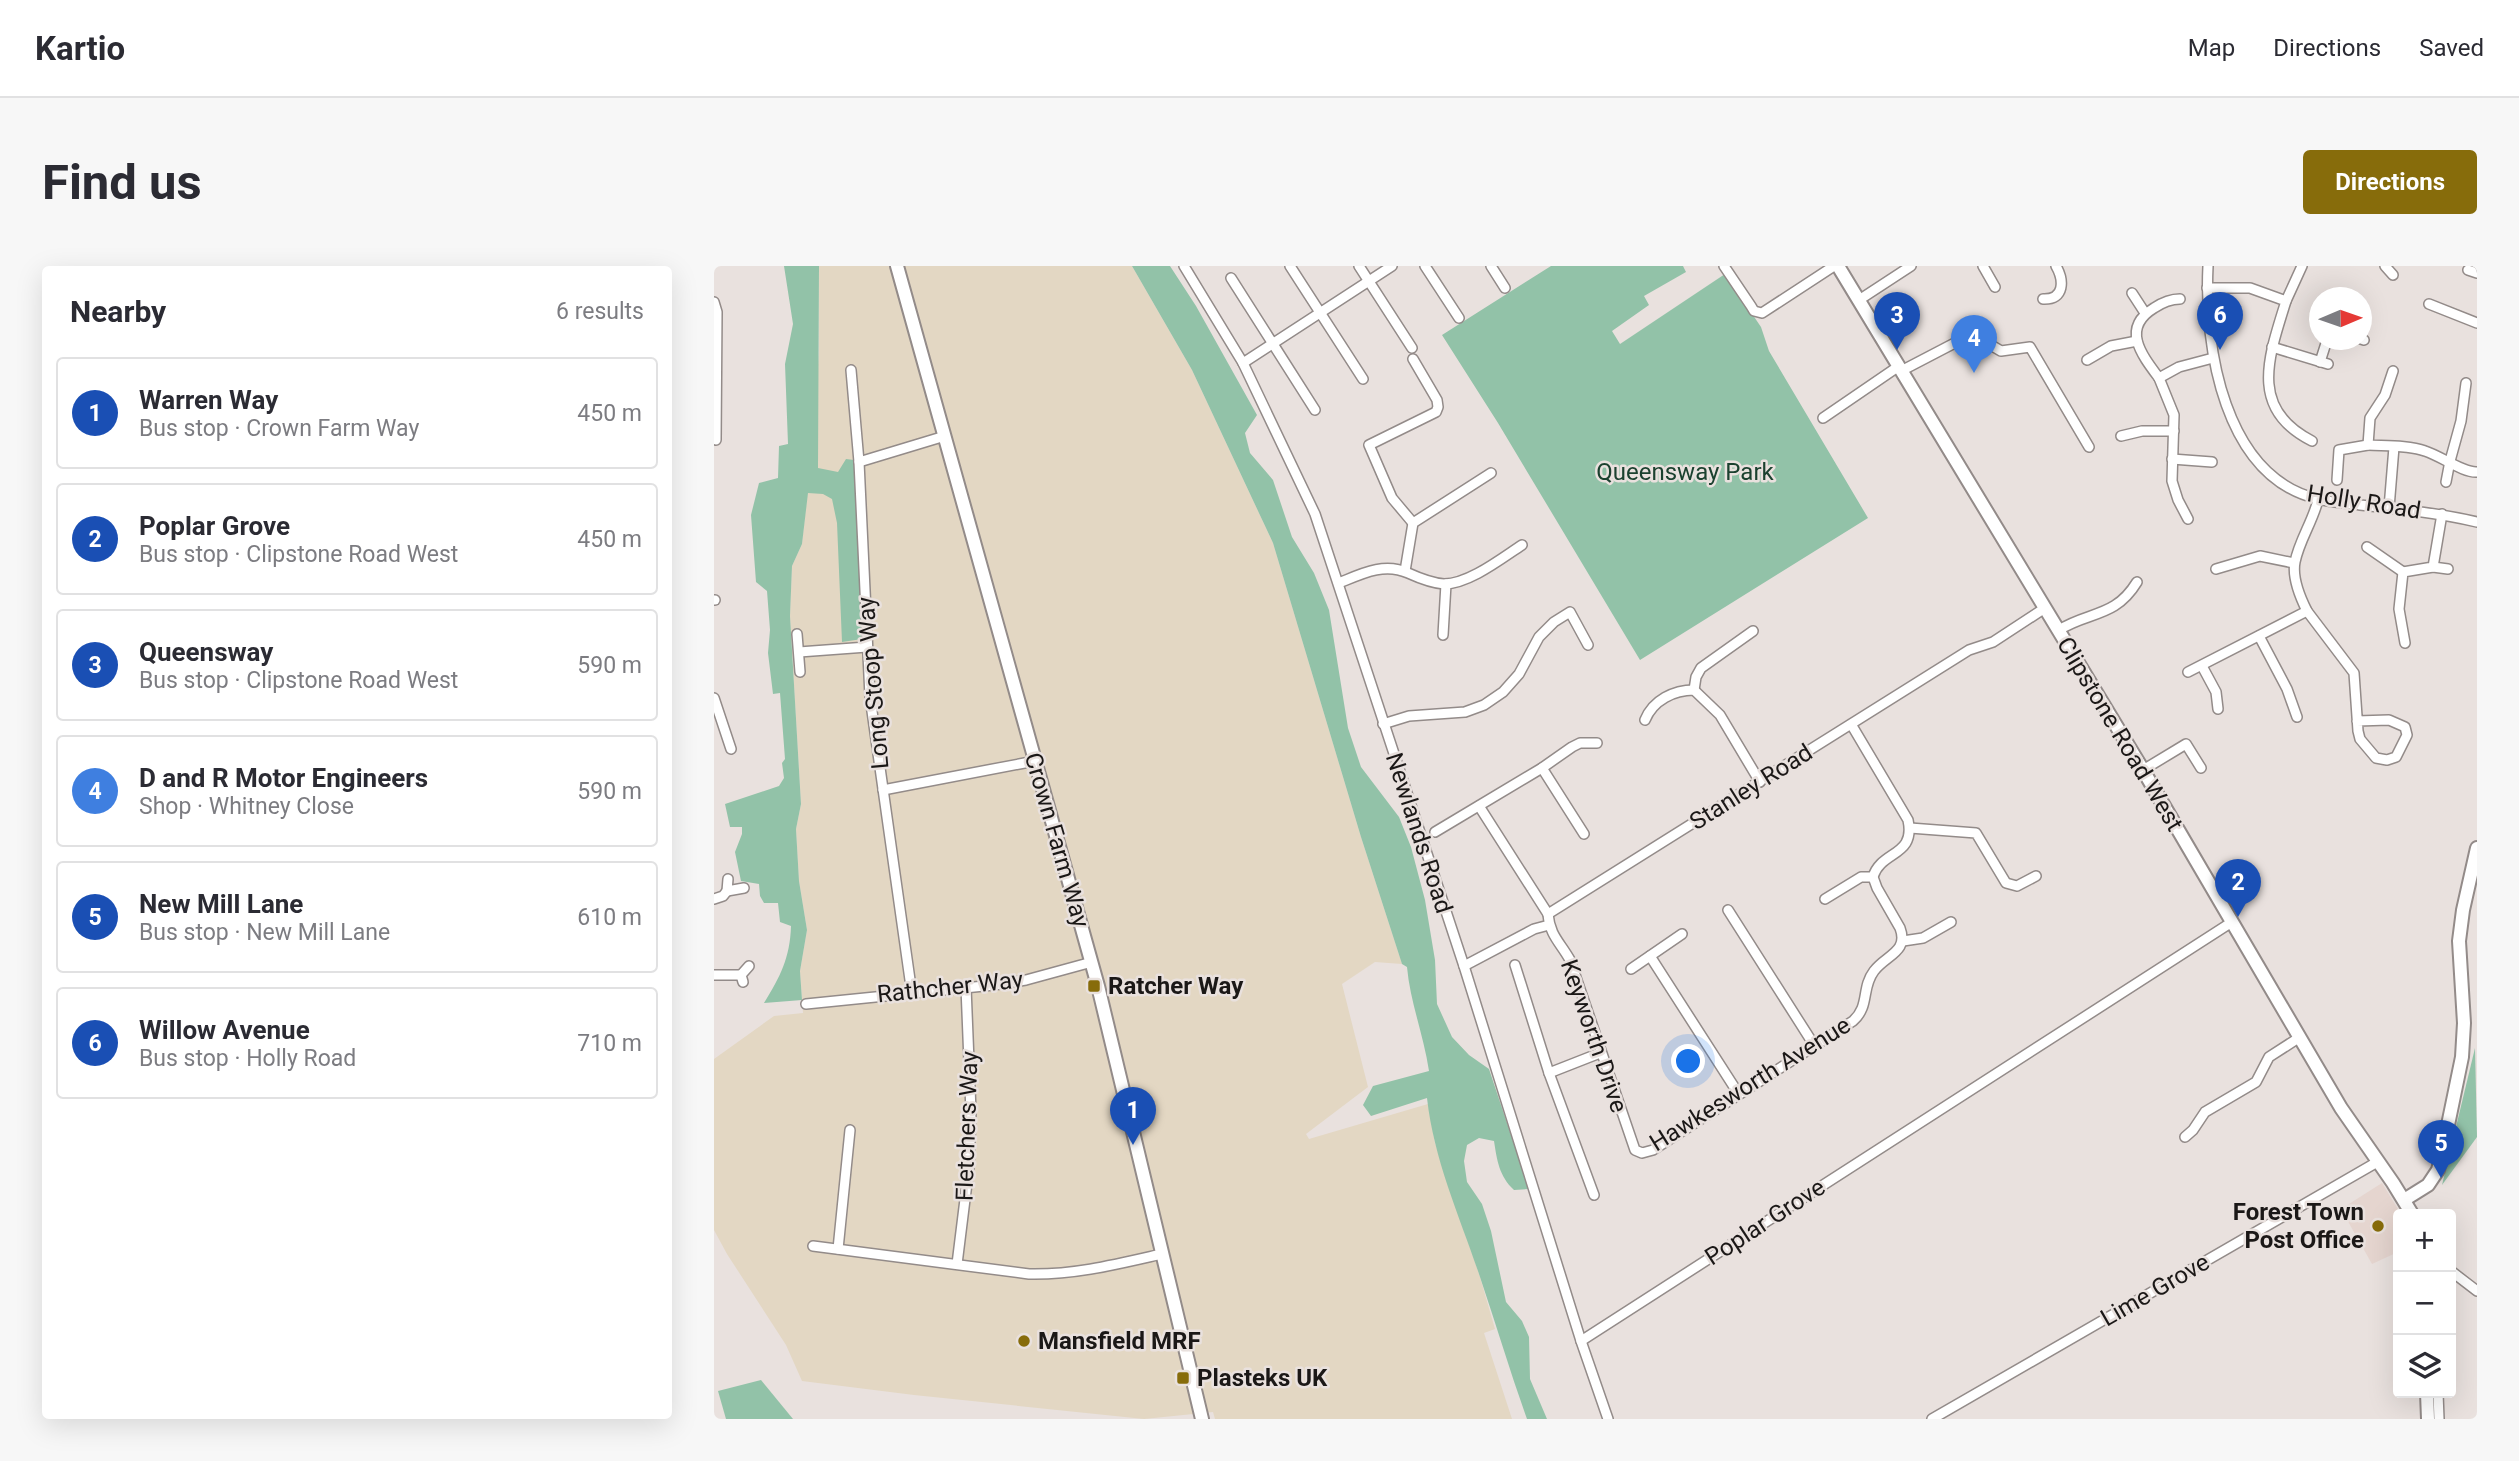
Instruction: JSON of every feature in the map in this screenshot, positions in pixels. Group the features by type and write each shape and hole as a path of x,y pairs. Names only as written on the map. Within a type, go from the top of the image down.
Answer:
{"street":[{"name":"Crown Farm Way","path":"897,266 1092,962 1202,1419"},
{"name":"Newlands Road","path":"1184,266 1243,363 1315,514 1464,966 1581,1341 1608,1419"},
{"path":"1290,266 1363,379"},
{"path":"1359,266 1412,348"},
{"path":"1243,363 1392,266"},
{"path":"1425,266 1458,318"},
{"path":"1491,266 1505,288"},
{"path":"1724,266 1754,310 1762,313 1836,266"},
{"name":"Clipstone Road West","path":"1836,266 2143,770 2341,1108 2409,1209"},
{"path":"1859,300 1911,266"},
{"path":"1983,266 1995,287"},
{"path":"2043,299 2050,300 2062,290 2062,276 2056,266"},
{"name":"Holly Road","path":"2208,266 2207,288 2213,358 2229,410 2259,465 2275,480 2293,491 2318,499 2442,513 2477,522"},
{"path":"2302,266 2286,301 2272,348 2268,390 2274,408 2286,424 2312,441"},
{"path":"2385,266 2393,275"},
{"path":"1231,278 1315,410"},
{"path":"2207,288 2250,288 2286,301"},
{"path":"2132,293 2145,313"},
{"path":"2180,299 2165,301 2145,313 2136,326 2137,341 2142,354 2159,378 2174,415 2172,481 2188,519"},
{"path":"714,302 717,312 716,440"},
{"path":"2429,304 2477,323"},
{"path":"1824,418 1900,368 1972,334 2001,351 2030,347 2090,447"},
{"path":"2087,360 2111,346 2137,341"},
{"path":"2272,348 2324,363 2326,350"},
{"path":"2159,378 2179,367 2213,358"},
{"path":"1413,359 1437,400 1436,412 1369,445 1392,498 1413,523"},
{"name":"Long Stoop Way","path":"851,370 859,462 870,697 912,993"},
{"path":"2368,445 2370,418 2385,395 2393,371"},
{"path":"2446,482 2449,461 2461,421 2466,383"},
{"path":"2121,436 2142,431 2174,431"},
{"path":"859,462 945,436"},
{"path":"2337,480 2339,450 2368,445 2422,450 2459,468 2477,472"},
{"path":"2389,508 2394,447"},
{"path":"2172,459 2212,462"},
{"path":"1405,571 1413,523 1492,473"},
{"path":"2318,499 2294,563 2295,578 2306,611 2354,673 2357,721 2360,739 2376,758 2387,760 2396,757 2407,736 2405,727 2389,720 2357,721"},
{"path":"2433,567 2442,513"},
{"path":"1339,583 1379,568 1405,571 1418,579 1446,584 1480,573 1522,545"},
{"path":"2367,547 2403,572 2433,567 2448,569"},
{"path":"2216,569 2260,556 2294,563"},
{"path":"2403,572 2399,609 2404,643"},
{"path":"2059,630 2070,623 2092,618 2115,605 2128,596 2137,582"},
{"path":"1443,635 1446,584"},
{"name":"Stanley Road","path":"1548,914 1969,650 1993,642 2045,608"},
{"path":"2189,672 2306,611"},
{"path":"1383,724 1409,716 1465,712 1484,705 1503,692 1519,674 1539,637 1554,622 1570,612 1587,645"},
{"path":"1694,690 1701,668 1753,631"},
{"path":"797,634 800,672"},
{"path":"2259,636 2287,689 2297,717"},
{"path":"799,652 867,647"},
{"path":"2202,666 2216,692 2218,709"},
{"path":"1645,720 1649,710 1658,702 1684,690 1694,690 1720,716 1760,782"},
{"path":"714,698 731,749"},
{"path":"1851,724 1905,813 1910,828 1905,846 1878,866 1873,877 1900,928 1903,941"},
{"path":"1435,832 1572,747 1580,743 1597,743"},
{"path":"2143,770 2186,744 2201,768"},
{"path":"883,790 1035,761"},
{"path":"1542,768 1584,834"},
{"path":"1464,966 1534,929 1549,925 1548,914 1479,806"},
{"path":"1910,828 1971,831 1980,836 2006,883 2017,886 2036,876"},
{"path":"2404,1200 2428,1185 2438,1170 2442,1154 2462,1057 2464,1023 2459,941 2477,848"},
{"path":"1825,899 1861,877 1873,877"},
{"path":"714,899 723,896 727,891 728,879"},
{"path":"727,891 744,888"},
{"path":"1728,910 1814,1045"},
{"name":"Hawkesworth Avenue","path":"1634,1150 1642,1153 1653,1150 1861,1014 1870,977 1884,961 1897,953 1903,941 1923,938 1951,922"},
{"name":"Poplar Grove","path":"1581,1341 2232,922"},
{"name":"Keyworth Drive","path":"1549,925 1551,934 1570,960 1634,1150"},
{"path":"1631,969 1682,934"},
{"path":"1650,956 1738,1093"},
{"name":"Rathcher Way","path":"806,1004 1026,980 1092,962"},
{"path":"1515,965 1549,1073 1594,1195"},
{"path":"714,975 742,979 750,966"},
{"name":"Fletchers Way","path":"957,1265 965,1204 970,1124 966,988"},
{"path":"2185,1137 2205,1112 2256,1082 2269,1057 2301,1037"},
{"path":"1549,1073 1600,1053"},
{"path":"838,1249 850,1130"},
{"name":"Lime Grove","path":"1932,1419 2379,1161"},
{"path":"813,1246 1030,1274 1058,1275 1162,1254"},
{"path":"2452,1272 2477,1291"},
{"path":"2427,1398 2428,1419"},
{"path":"2438,1398 2438,1419"}],"shaded area":[{"path":"819,266 1132,266 1192,370 1273,543 1402,964 1375,962 1342,984 1368,1087 1306,1134 1309,1139 1428,1104 1435,1143 1495,1329 1484,1333 1512,1419 1215,1419 1213,1412 1144,1419 802,1381 786,1345 714,1230 714,1059 774,1016 803,1013 800,971 807,930 799,881 796,829 801,804 790,616 792,566 802,544 808,488 819,353"},
{"path":"2382,1183 2398,1209 2393,1209 2393,1254 2372,1264 2341,1209"}],"green space":[{"path":"784,266 819,266 818,468 838,472 846,459 854,460 862,639 842,642 837,523 832,499 823,494 808,493 802,544 792,566 790,616 801,804 796,829 799,881 807,930 800,971 802,1000 764,1003 783,967 789,948 791,926 780,922 778,903 764,903 759,884 741,881 735,852 742,827 730,827 725,804 779,786 784,778 780,693 773,694 768,653 770,630 767,591 756,582 751,515 759,483 778,478 779,446 788,444 785,364 793,324"},
{"path":"1132,266 1170,266 1196,306 1257,415 1245,433 1250,453 1273,480 1292,537 1314,573 1329,610 1348,728 1361,767 1399,817 1411,847 1425,900 1435,960 1437,1004 1452,1037 1469,1055 1489,1069 1529,1189 1514,1190 1509,1185 1500,1167 1494,1141 1479,1138 1467,1145 1464,1161 1467,1182 1482,1204 1491,1231 1506,1302 1522,1321 1529,1337 1530,1379 1547,1419 1527,1419 1442,1167 1427,1098 1371,1116 1363,1105 1373,1086 1429,1071 1407,967 1402,964 1361,837 1273,543 1192,370"},
{"name":"Queensway Park","path":"1551,266 1683,266 1686,272 1644,296 1649,305 1612,331 1620,344 1725,274 1761,327 1769,351 1868,518 1640,660 1442,335"},
{"path":"2475,1048 2477,1137 2442,1185"},
{"path":"761,1380 793,1419 726,1419 718,1391"}],"place":[{"name":"Queensway","path":"1897,350"},
{"name":"Willow Avenue","path":"2220,350"},
{"name":"D and R Motor Engineers","path":"1974,373"},
{"name":"Poplar Grove","path":"2238,917"},
{"name":"Ratcher Way","path":"1094,986"},
{"name":"Warren Way","path":"1133,1145"},
{"name":"New Mill Lane","path":"2441,1178"},
{"name":"Forest Town Post Office","path":"2378,1226"},
{"name":"Mansfield MRF","path":"1024,1341"},
{"name":"Plasteks UK","path":"1183,1378"}]}
